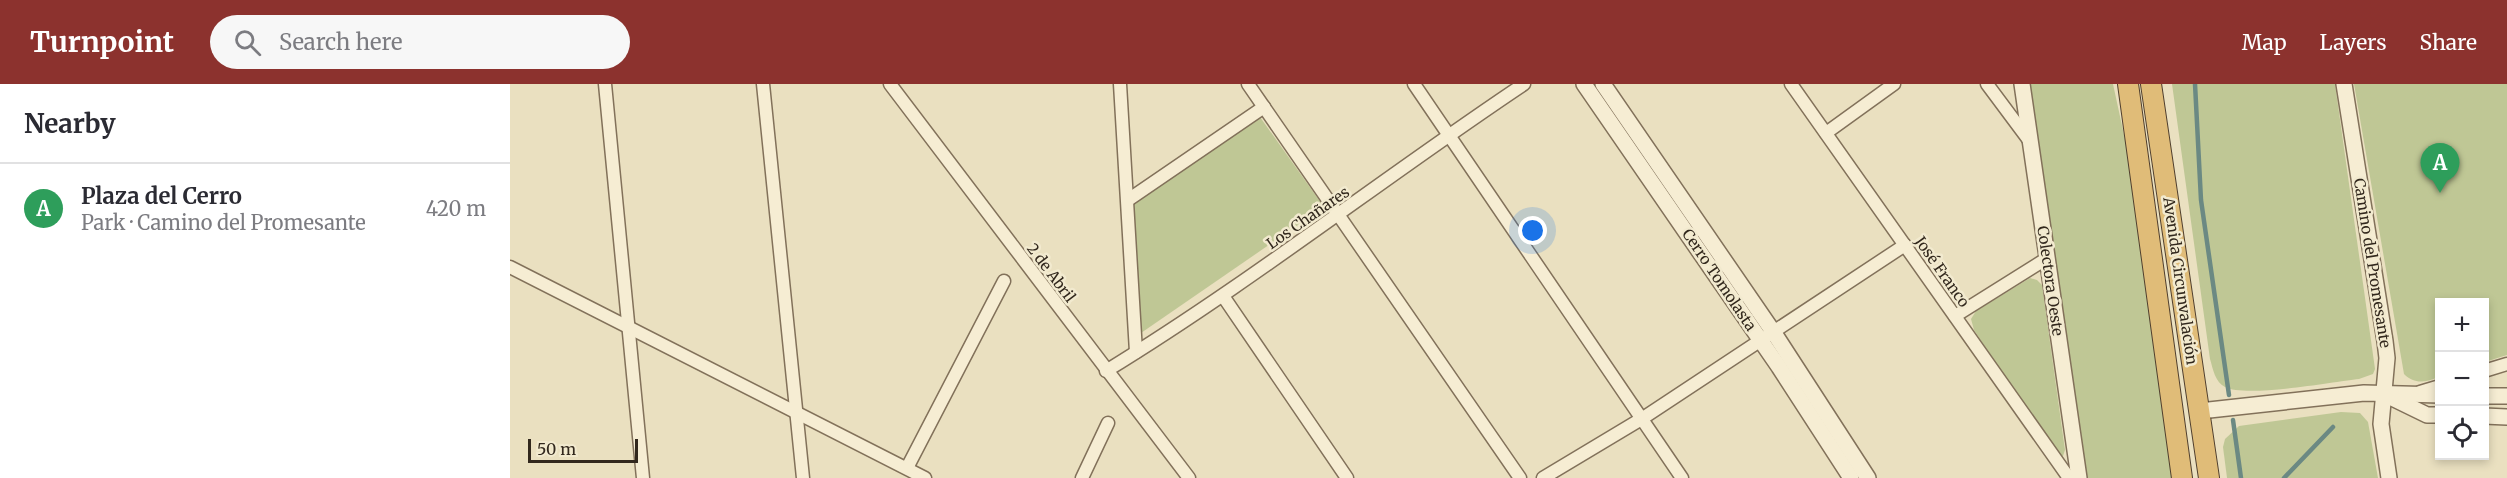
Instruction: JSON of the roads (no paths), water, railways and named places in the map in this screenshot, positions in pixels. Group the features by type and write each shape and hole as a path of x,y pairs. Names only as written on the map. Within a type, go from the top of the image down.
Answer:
{"highway":[{"path":"2119,84 2142,183"},
{"name":"Avenida Circunvalación","path":"2128,84 2182,478"},
{"name":"Avenida Circunvalación","path":"2151,84 2209,478"},
{"path":"2157,84 2158,129"}],"street":[{"path":"605,84 643,478"},
{"path":"763,84 803,478"},
{"name":"2 de Abril","path":"890,84 1189,478"},
{"path":"1120,84 1136,352"},
{"path":"1248,84 1520,478"},
{"path":"1414,84 1682,478"},
{"name":"Los Chañares","path":"1106,371 1223,296 1448,135 1524,84"},
{"name":"Cerro Tomolasta","path":"1584,84 1851,478"},
{"name":"Cerro Tomolasta","path":"1603,84 1774,333 1868,478"},
{"name":"José Franco","path":"1791,84 2069,478"},
{"path":"1826,133 1894,84"},
{"path":"1987,84 2031,144"},
{"name":"Colectora Oeste","path":"2022,84 2079,478"},
{"name":"Camino del Promesante","path":"2344,84 2385,341 2385,394 2381,424 2390,478"},
{"path":"1128,200 1264,107"},
{"path":"1543,478 1643,418 1905,245"},
{"path":"1955,316 2046,259"},
{"path":"510,267 925,478"},
{"path":"907,468 1004,281"},
{"path":"1223,296 1347,478"},
{"path":"2489,370 2507,364"},
{"path":"2414,394 2435,387"},
{"path":"2200,411 2364,393 2435,395"},
{"path":"2385,394 2427,415 2435,415"},
{"path":"2489,396 2507,396"},
{"path":"2489,416 2507,417"},
{"path":"1082,478 1108,423"}],"waterway":[{"path":"2195,84 2201,200 2229,395"},
{"path":"2233,420 2241,478"},
{"path":"2284,478 2333,427"}],"place":[{"name":"Plaza del Cerro","path":"2440,193"}]}
